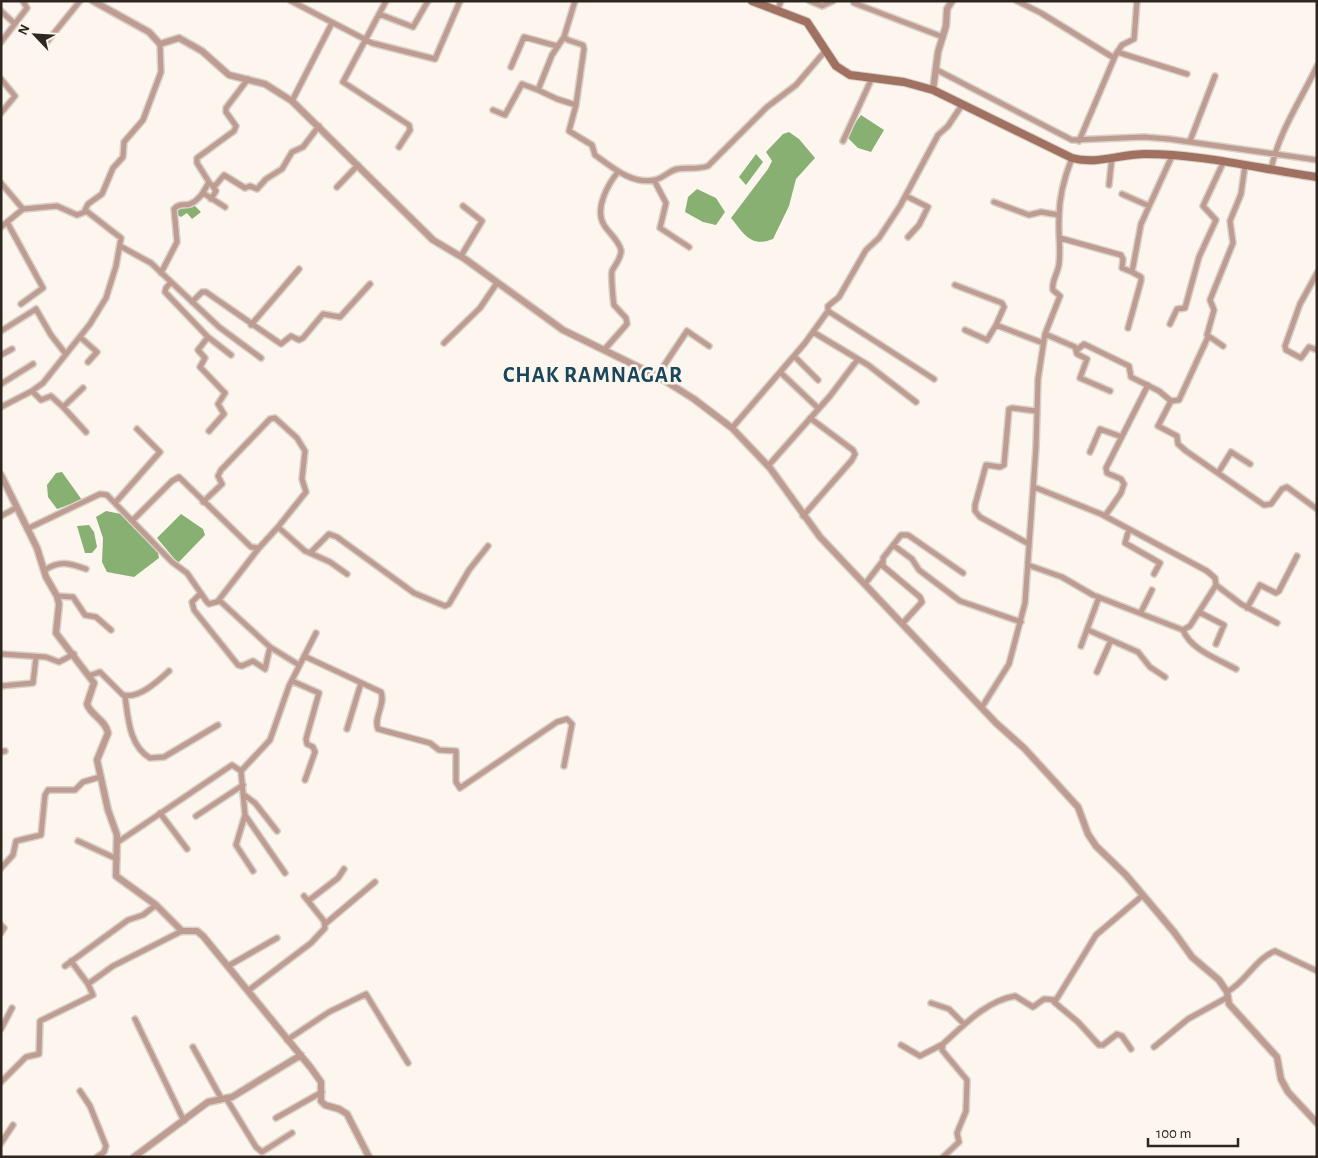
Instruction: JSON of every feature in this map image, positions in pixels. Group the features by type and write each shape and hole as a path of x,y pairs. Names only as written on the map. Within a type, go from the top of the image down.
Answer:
{"main road":[{"path":"752,1 780,4 807,22 842,70 859,77 904,82 935,80 962,105 1072,158 1086,161 1144,154 1172,156 1271,168 1317,177"}],"street":[{"path":"1,42 27,8 23,1"},
{"path":"46,43 80,1"},
{"path":"1,227 23,210 57,206 77,215 85,212 88,204 105,189 113,168 123,157 123,145 126,138 146,114 161,72 160,44 149,32 93,1"},
{"path":"291,1 364,40 404,53 436,59 460,1"},
{"path":"386,1 343,82 409,125 410,130 399,147"},
{"path":"379,14 413,27 428,1"},
{"path":"538,90 564,37 575,1"},
{"path":"810,1 822,6 832,1"},
{"path":"952,1 947,9 943,36 938,52 935,80 1063,137 1079,141 1144,137 1190,141 1274,156 1317,160"},
{"path":"1017,1 1041,13 1114,58"},
{"path":"1079,141 1114,58 1122,45 1134,39 1137,1"},
{"path":"853,2 943,36"},
{"path":"1,11 15,24"},
{"path":"292,101 332,24"},
{"path":"511,67 524,37 558,46"},
{"path":"564,37 582,45 584,49 576,105 569,127 570,133 592,145 594,154 618,172 628,176 654,180 675,170 708,166 767,107 796,85 826,50"},
{"path":"160,44 179,38 202,51 229,75 248,79 276,89 319,126 427,235 461,256 563,330 657,376 694,399 732,428 768,466 820,537 902,624 1024,748 1078,807 1092,840 1122,870 1142,896 1167,923 1187,952 1219,980 1227,995 1229,1004 1277,1057 1281,1079 1288,1092 1317,1123"},
{"path":"1118,52 1187,74"},
{"path":"1271,168 1274,156 1317,66"},
{"path":"1190,141 1215,76"},
{"path":"1,78 15,96 1,113"},
{"path":"843,141 872,78"},
{"path":"211,199 216,191 197,163 197,158 234,131 236,126 226,112 226,108 248,79"},
{"path":"493,110 505,115 522,84 557,100 576,105"},
{"path":"732,428 794,356 828,311 828,306 839,296 866,250 879,238 906,196 938,135 948,126 962,105"},
{"path":"214,187 224,175 245,188 250,186 257,189 266,179 282,168 292,152 303,147 319,126"},
{"path":"1132,272 1140,230 1172,156"},
{"path":"1108,185 1112,157"},
{"path":"982,706 1009,664 1025,603 1034,487 1038,379 1045,334 1060,296 1052,288 1059,268 1059,215 1064,180 1072,158"},
{"path":"1170,324 1177,309 1185,308 1198,257 1216,220 1203,206 1222,163"},
{"path":"337,188 358,165"},
{"path":"1077,350 1082,344 1087,345 1129,366 1130,376 1148,385 1171,401 1179,400 1208,337 1207,332 1214,310 1210,303 1210,296 1232,243 1230,220 1241,194 1245,166"},
{"path":"604,350 627,324 626,318 614,305 614,290 611,276 621,250 603,224 601,216 607,186 618,172"},
{"path":"654,180 666,203 660,228 689,247"},
{"path":"161,274 177,242 174,209 179,205 192,203 203,193 209,182"},
{"path":"1,183 23,210"},
{"path":"203,193 225,207"},
{"path":"1122,194 1149,206"},
{"path":"906,196 928,207 919,225 908,237"},
{"path":"994,202 1029,215 1041,212 1059,215"},
{"path":"461,256 482,221 463,206"},
{"path":"1,407 32,391 49,376 104,304 120,246 119,236 85,212"},
{"path":"7,222 43,288 22,304"},
{"path":"1060,238 1121,255 1124,258 1122,268 1141,277 1128,328"},
{"path":"120,246 143,258 192,302 261,358"},
{"path":"251,325 299,269"},
{"path":"1317,273 1297,310 1285,346 1286,350 1301,358 1309,347 1317,350"},
{"path":"171,282 165,292 208,337 231,355"},
{"path":"444,343 480,308 497,283"},
{"path":"192,302 202,292 206,292 251,325 282,344 291,336 301,340 323,314 336,317 342,315 370,284"},
{"path":"955,285 1004,304 996,325 987,340 965,330"},
{"path":"1,331 36,309 48,331 65,353"},
{"path":"828,311 934,380"},
{"path":"996,325 1043,344"},
{"path":"657,376 687,331 709,346"},
{"path":"813,332 858,359 916,402"},
{"path":"1045,334 1077,350 1077,354 1086,360 1080,378 1110,391"},
{"path":"80,337 97,352 88,362"},
{"path":"208,337 198,350 205,358 200,367 225,394 218,406 224,414 209,431"},
{"path":"1208,337 1223,346"},
{"path":"1,355 12,349"},
{"path":"794,356 818,380"},
{"path":"768,466 858,359"},
{"path":"1,384 33,364"},
{"path":"780,372 818,408"},
{"path":"1105,516 1124,487 1123,480 1107,473 1106,468 1148,385"},
{"path":"63,406 83,388"},
{"path":"32,391 41,400 50,396 63,406 86,432"},
{"path":"1171,401 1158,426 1177,436 1178,444 1264,505 1271,504 1282,488 1286,487 1317,509"},
{"path":"1029,544 980,517 975,511 986,466 1000,467 1004,465 1009,409 1036,412"},
{"path":"27,529 100,494 107,495 172,562 187,573 209,604 218,601 306,492 302,479 305,456 297,438 275,418 270,419 221,470 218,476 222,484 203,502"},
{"path":"803,516 852,460 855,454 853,450 810,418"},
{"path":"115,502 160,452 137,429"},
{"path":"1090,452 1100,429 1122,437"},
{"path":"1218,473 1231,452 1250,464"},
{"path":"1,475 57,596 59,604 56,633 91,675 95,686 87,704 91,711 103,721 108,733 98,754 100,777 118,842 116,876 156,905 182,931"},
{"path":"132,521 175,478 179,477 245,542 255,548 259,548"},
{"path":"1034,487 1070,500 1105,516 1207,571 1215,578 1216,585 1190,626 1183,630"},
{"path":"1,516 16,508"},
{"path":"278,527 305,551 330,562 347,574"},
{"path":"1128,529 1124,543 1160,563 1154,574"},
{"path":"310,553 325,536 333,535 414,593 446,606 469,570 488,546"},
{"path":"865,584 901,535 908,535 963,573"},
{"path":"893,545 912,559 919,570 960,601 1021,622"},
{"path":"1247,608 1260,585 1274,592 1279,591 1297,556"},
{"path":"45,570 63,562 86,569"},
{"path":"882,562 884,568 922,600 902,624"},
{"path":"1028,565 1062,577 1099,597 1183,630 1186,638 1193,645 1236,669"},
{"path":"1216,585 1247,608 1277,623"},
{"path":"1141,612 1152,590"},
{"path":"201,593 192,602 194,610 238,665 242,666 253,661 265,669 270,647"},
{"path":"57,596 73,597 85,615 96,618 111,630"},
{"path":"1081,646 1099,597"},
{"path":"218,601 270,647 299,666"},
{"path":"1199,612 1224,625 1216,644"},
{"path":"1088,630 1138,652 1150,667 1165,677"},
{"path":"241,771 270,740 292,681 316,633"},
{"path":"1097,672 1111,640"},
{"path":"1,654 46,657 61,662 74,654"},
{"path":"304,656 383,694 376,724 378,729 430,743 439,750 456,750 456,782 460,788 557,722 568,719 572,724 564,766"},
{"path":"1,686 33,683 36,657"},
{"path":"125,696 154,684 169,671"},
{"path":"91,675 100,672 125,696 131,733 143,753 150,758 164,757 218,725"},
{"path":"292,681 319,693 306,739 307,744 313,747 315,752 305,780"},
{"path":"347,729 361,683"},
{"path":"118,842 228,767 234,766 241,771 245,815 236,845 252,871"},
{"path":"1,868 13,855 16,841 41,835 45,795 48,790 72,791 83,782 100,777"},
{"path":"196,816 243,785"},
{"path":"243,794 255,803 277,831"},
{"path":"160,813 187,849"},
{"path":"245,815 284,873"},
{"path":"78,841 117,859"},
{"path":"325,924 306,899 338,878 344,869"},
{"path":"249,990 311,943 322,932 325,924 375,882"},
{"path":"1054,1002 1062,994 1078,961 1096,935 1142,896"},
{"path":"65,966 128,920 143,915 156,905"},
{"path":"1,925 4,928 1,934"},
{"path":"88,984 113,966 182,931 197,931 249,990 321,1082 321,1101 324,1105 339,1109 347,1114 368,1157"},
{"path":"228,966 277,938"},
{"path":"1154,1047 1188,1019 1227,995 1238,986 1262,959 1275,951 1317,971"},
{"path":"1,1082 26,1057 39,1054 40,1021 93,995 88,984 71,961"},
{"path":"287,1040 329,1012 366,994 408,1063"},
{"path":"900,1045 920,1056 943,1044 964,1024 988,1006 1009,997 1019,997 1033,1006 1044,999 1054,1002 1078,1022 1099,1046 1117,1034 1122,1036 1131,1049"},
{"path":"931,1003 949,1009 964,1024"},
{"path":"1,1029 12,1008"},
{"path":"135,1019 184,1120"},
{"path":"943,1044 943,1052 967,1080 966,1111 957,1133 959,1142 943,1157"},
{"path":"193,1047 223,1098 256,1147 262,1152 292,1133"},
{"path":"134,1157 208,1102 239,1093 301,1055"},
{"path":"80,1090 90,1106 106,1146 104,1152 97,1157"},
{"path":"276,1118 322,1092"},
{"path":"1,1143 13,1125"}],"shaded area":[{"path":"861,115 884,130 871,152 858,148 846,136"},
{"path":"789,132 799,139 815,158 796,179 789,206 773,239 759,242 753,241 744,234 731,218 768,169 772,161 766,152 783,134"},
{"path":"756,154 763,162 746,185 739,177"},
{"path":"697,189 716,198 725,212 716,225 703,222 685,212 688,197"},
{"path":"192,203 201,212 192,219 187,213 181,217 174,213 178,206 188,208"},
{"path":"62,472 82,500 57,509 48,497 47,485 56,473"},
{"path":"106,511 126,515 157,548 159,558 134,577 107,572 102,562 103,538 96,517"},
{"path":"181,514 203,529 205,535 178,563 157,538"},
{"path":"89,525 94,532 97,547 92,553 85,553 77,526"}],"district":[{"name":"CHAK RAMNAGAR","path":"593,374"}]}
